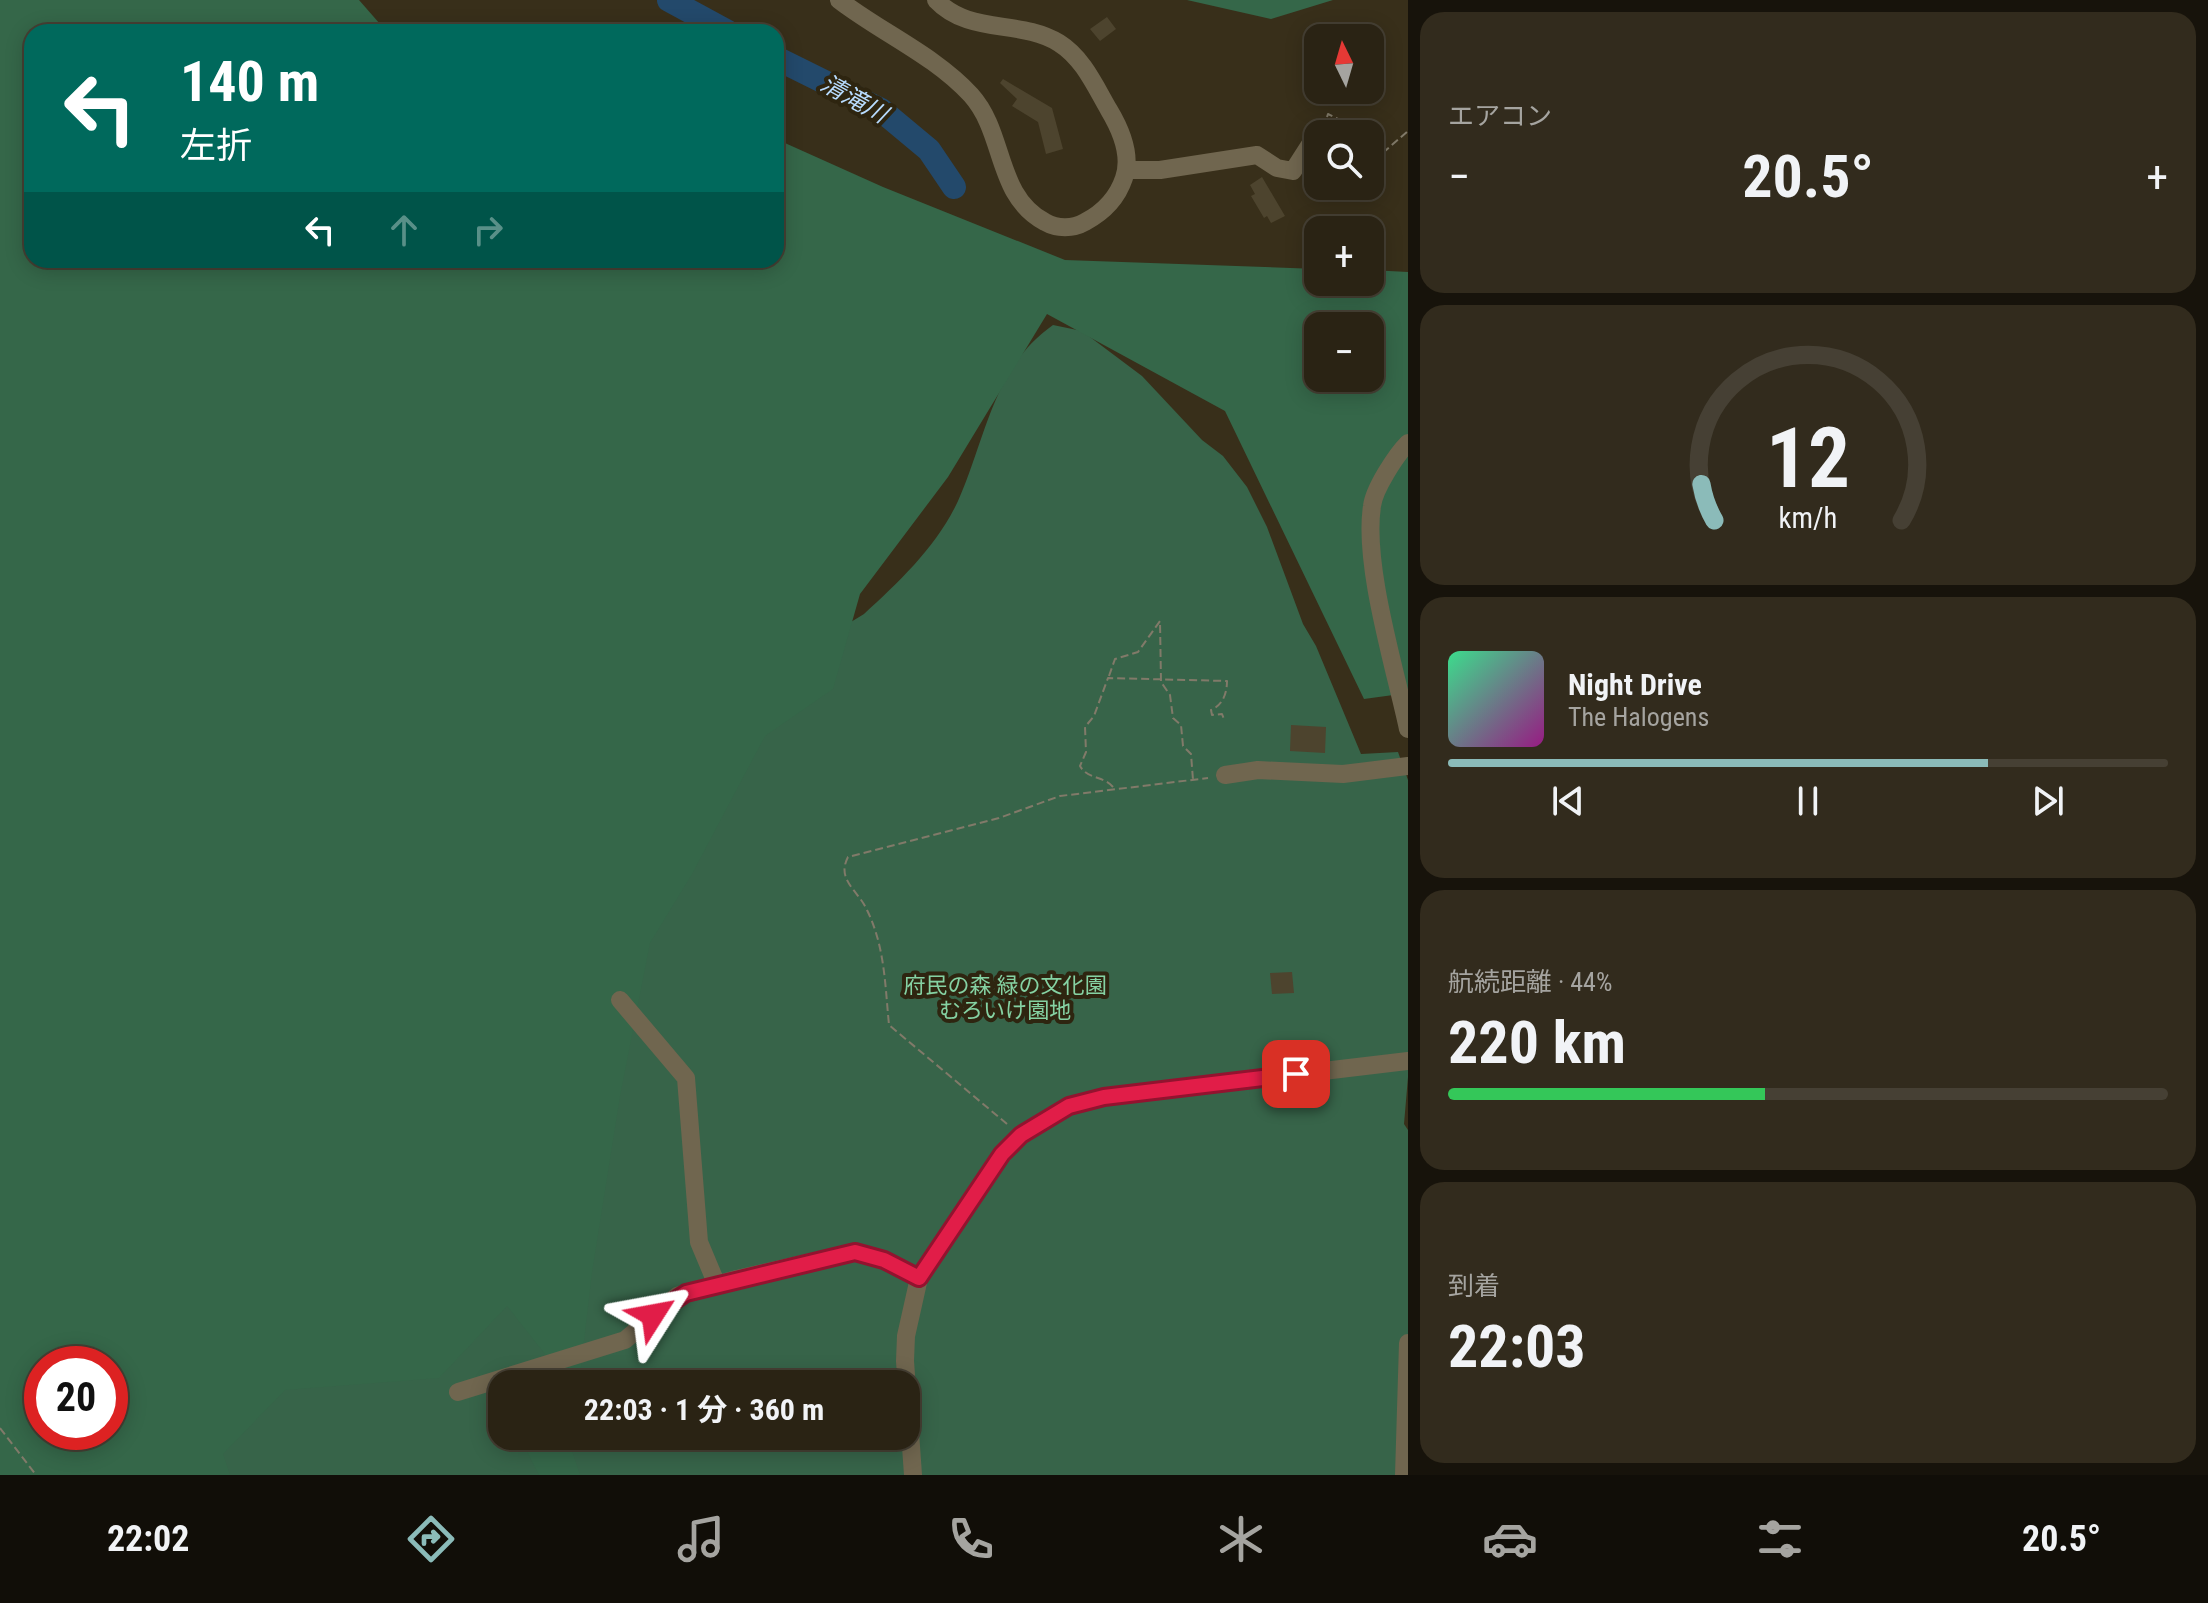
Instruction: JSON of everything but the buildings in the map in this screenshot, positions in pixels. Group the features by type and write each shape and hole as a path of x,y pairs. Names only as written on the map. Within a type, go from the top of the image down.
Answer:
{"street":[{"path":"839,0 925,57 973,98 987,120 1008,183 1031,215 1051,226 1079,226 1097,215 1114,200 1127,170 1127,154 1117,123 1086,70 1061,44 1032,31 986,26 966,19 936,0"},
{"path":"1127,170 1160,170 1257,155 1277,168 1293,171 1304,154"},
{"path":"1408,443 1398,453 1372,504 1372,560 1408,729"},
{"path":"1225,775 1258,770 1343,774 1408,766"},
{"path":"620,1000 686,1078 699,1242 717,1285"},
{"path":"913,1475 905,1361 906,1336 919,1278 1002,1154 1021,1135 1069,1106 1104,1097 1408,1061"},
{"path":"458,1392 625,1340 677,1296 717,1285 855,1252 884,1260 919,1278"},
{"path":"1404,1475 1408,1343"}],"path":[{"path":"1325,120 1328,114 1340,120"},
{"path":"1384,151 1408,131"},
{"path":"1114,788 1105,780 1087,775 1080,766 1086,752 1085,727 1094,716 1115,659 1138,652 1160,621 1161,682 1170,695 1173,718 1181,725 1183,746 1191,754 1193,781"},
{"path":"1108,678 1221,679 1228,683 1224,698 1218,707 1211,710 1212,715 1222,714 1224,719"},
{"path":"1021,1135 889,1025 877,930 863,900 846,883 843,865 848,857 999,818 1060,796 1225,775"},
{"path":"0,1428 36,1475"}],"green space":[{"path":"0,0 359,0 380,24 24,24 24,268 784,268 784,143 883,187 1065,260 1304,269 1304,296 1384,296 1384,271 1408,272 1408,693 1364,699 1225,411 1047,314 948,477 860,594 833,689 765,736 692,874 650,943 620,1096 592,1272 581,1370 555,1370 507,1306 439,1378 285,1390 223,1454 230,1475 0,1475"},
{"path":"1187,0 1333,0 1271,19"},
{"name":"府民の森 緑の文化園 むろいけ園地","path":"1053,325 1082,331 1142,376 1202,440 1223,456 1247,487 1267,527 1303,624 1316,646 1361,754 1398,752 1408,780 1408,1077 1404,1124 1408,1130 1408,1475 31,1475 29,1450 128,1450 128,1346 24,1346 24,1400 0,1141 864,614 917,562 940,533 958,501 994,405 1017,361"},
{"path":"526,1450 572,1450 580,1475 539,1475"}],"waterway":[{"name":"清滝川","path":"669,0 713,24"},
{"name":"清滝川","path":"784,62 881,110 929,150 954,187"}],"route":[{"path":"653,1315 677,1296 686,1293 855,1252 884,1260 919,1278 1002,1154 1021,1135 1069,1106 1104,1097 1296,1074"}]}
